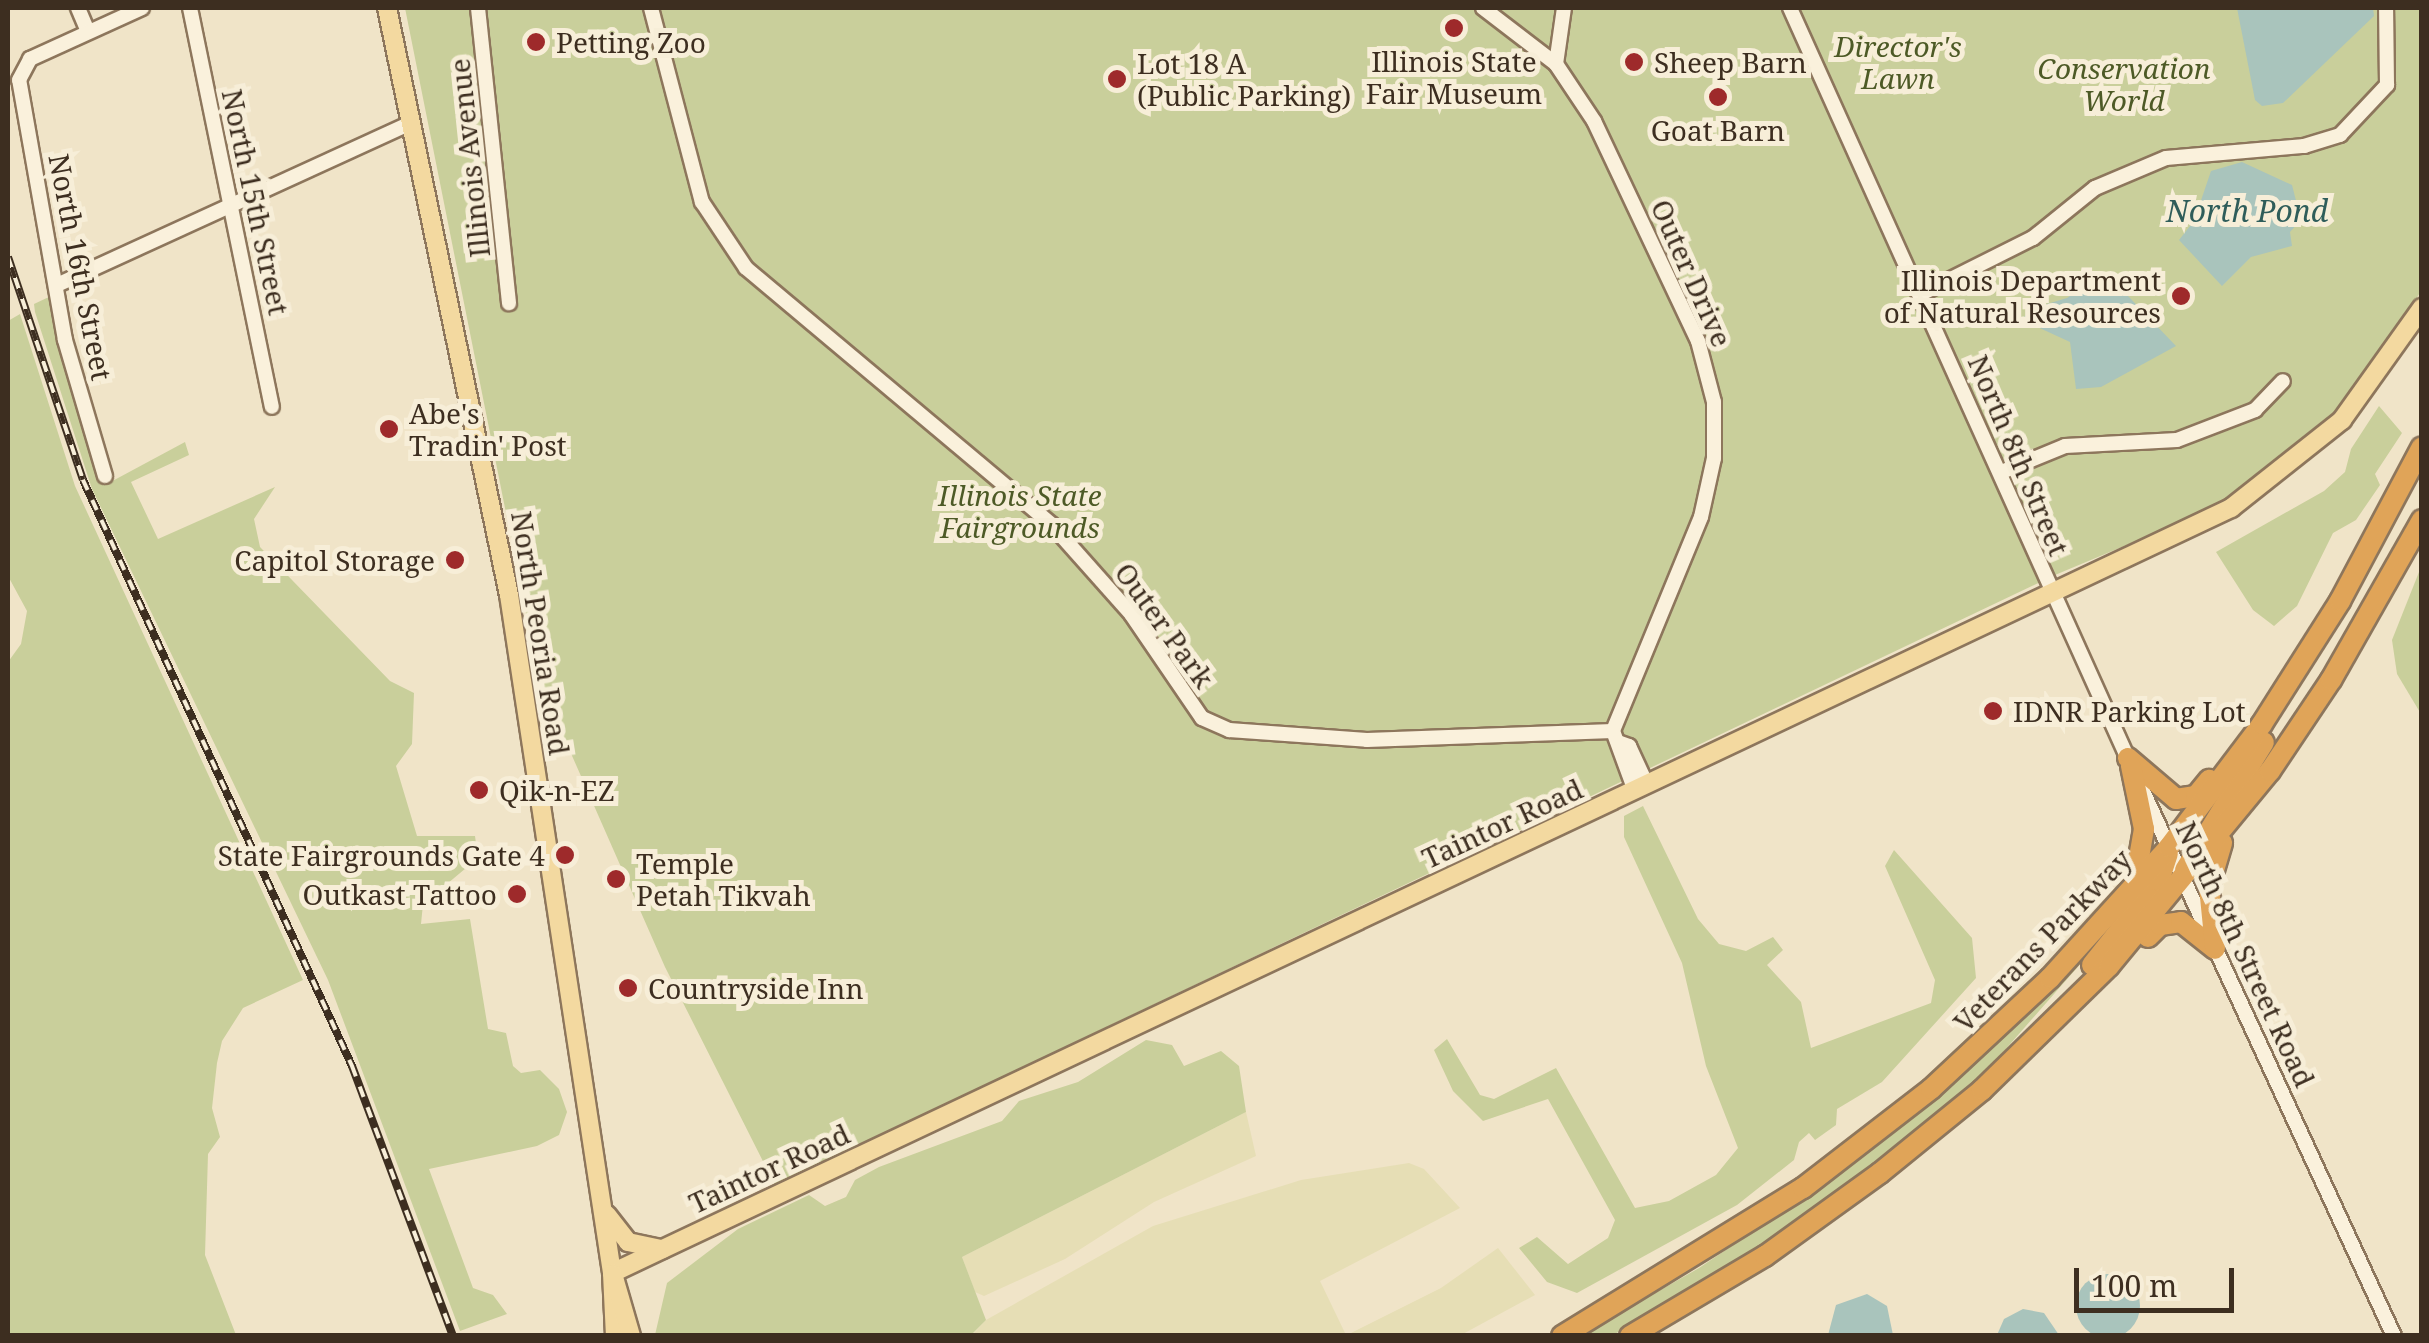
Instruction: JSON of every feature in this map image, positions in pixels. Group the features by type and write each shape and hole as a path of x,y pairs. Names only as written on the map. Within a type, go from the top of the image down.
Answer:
{"highway":[{"name":"Veterans Parkway","path":"1562,1336 1725,1241 1891,1122 2016,1013 2127,898 2169,848 2292,678 2422,448"},
{"path":"2044,1033 2184,882 2241,809 2331,680 2422,520"},
{"path":"2184,882 2195,846 2291,697 2311,648"},
{"path":"2130,762 2164,794 2196,796 2269,698 2292,678"},
{"path":"2127,898 2144,840 2130,762"},
{"path":"2215,948 2210,879 2241,809"},
{"path":"2044,1033 2039,1026 2159,882 2169,848"},
{"path":"1630,1336 1840,1203 2044,1033 2076,1012 2160,925 2188,925 2215,948"}],"main road":[{"name":"North Peoria Road","path":"388,8 510,595 603,1208 615,1336"},
{"name":"Taintor Road","path":"612,1273 2051,594 2252,495 2329,432 2380,374 2422,308"},
{"path":"603,1208 628,1242 662,1249"},
{"name":"North Peoria Road","path":"612,1273 631,1336"}],"street":[{"path":"78,8 88,31 142,8"},
{"name":"North 15th Street","path":"190,8 272,406"},
{"name":"Illinois Avenue","path":"478,8 509,303"},
{"name":"Outer Park","path":"652,8 702,202 733,250 767,289 910,400 1052,525 1131,614 1202,718 1230,730 1367,740 1615,736"},
{"name":"Outer Drive","path":"1483,8 1556,64 1594,120 1686,315 1714,402 1714,458 1701,518 1615,736"},
{"path":"1556,64 1564,8"},
{"name":"North 8th Street","path":"1790,8 2004,471 2051,594"},
{"path":"1922,294 2034,238 2095,188 2156,162 2188,152 2304,146 2340,135 2387,86 2386,8"},
{"name":"North 16th Street","path":"88,31 22,67 66,340 105,476"},
{"path":"57,284 411,123"},
{"path":"2004,471 2065,446 2177,440 2255,410 2283,381"},
{"name":"North 8th Street Road","path":"2051,594 2394,1336"},
{"path":"1615,736 1628,746 1641,788"}],"shaded area":[{"path":"1246,1112 1256,1156 1154,1202 1065,1259 984,1296 975,1292 962,1257"},
{"path":"1409,1163 1424,1169 1460,1208 1320,1281 1346,1335 971,1336 986,1320 1153,1226 1301,1180"},
{"path":"1498,1248 1535,1295 1461,1335 1347,1335 1441,1288"}],"green space":[{"name":"Illinois State Fairgrounds","path":"405,8 2421,8 2421,291 2369,376 2300,449 2222,505 2055,575 775,1185 665,967 540,683"},
{"path":"51,296 105,485 185,442 189,455 131,482 158,539 275,487 254,519 260,547 390,681 414,693 412,744 396,766 417,836 475,836 478,858 423,904 421,924 470,919 488,1029 506,1033 513,1066 521,1073 540,1070 559,1089 567,1112 559,1135 537,1146 429,1169 473,1288 493,1295 507,1314 460,1331 328,980 92,489 35,312 34,304"},
{"path":"20,314 75,486 303,980 243,1008 222,1041 217,1063 212,1108 220,1137 208,1154 205,1255 236,1335 8,1335 8,662 21,644 27,611 8,576 8,321"},
{"path":"2379,406 2402,433 2375,474 2380,485 2356,520 2333,533 2297,606 2274,626 2253,610 2216,552 2324,491 2345,472 2351,449"},
{"path":"2421,567 2421,714 2397,674 2392,640"},
{"path":"1643,806 1698,919 1719,944 1746,951 1773,937 1783,950 1767,965 1801,1002 1811,1048 1931,1003 1935,980 1885,866 1894,850 1972,938 1976,978 1882,1082 1837,1109 1836,1125 1815,1140 1809,1133 1799,1142 1794,1160 1737,1205 1577,1293 1547,1282 1519,1248 1537,1237 1568,1264 1608,1238 1615,1220 1548,1099 1483,1121 1453,1091 1434,1050 1447,1039 1480,1095 1494,1099 1556,1068 1635,1208 1669,1201 1716,1175 1738,1148 1706,1066 1682,963 1624,837 1624,816"},
{"path":"2111,929 1976,1083 1909,1140 1735,1265 1613,1335 1580,1336 1699,1268 1840,1173 1956,1079"},
{"path":"1146,1040 1172,1045 1184,1066 1221,1051 1239,1066 1246,1112 962,1257 986,1320 971,1335 655,1335 667,1283 738,1229 809,1195 825,1206 846,1197 855,1180 879,1167 1002,1121 1019,1101 1078,1082"}],"water":[{"path":"2237,8 2373,8 2374,16 2283,103 2262,106 2255,100"},
{"name":"North Pond","path":"2242,162 2292,185 2301,220 2290,232 2292,246 2251,257 2222,286 2179,240 2194,221 2211,171"},
{"name":"North Pond","path":"2105,272 2176,346 2101,387 2076,389 2070,342 2022,320 2030,309 2067,298"},
{"path":"2108,1274 2130,1284 2140,1306 2130,1328 2108,1338 2086,1328 2076,1306 2086,1284"},
{"path":"1867,1294 1887,1306 1893,1335 1828,1335 1836,1305"},
{"path":"2023,1309 2044,1313 2059,1335 1997,1335 2004,1319"}],"railway":[{"path":"8,257 83,480 352,1066 453,1336"}],"place":[{"name":"Illinois State Fair Museum","path":"1454,28"},
{"name":"Petting Zoo","path":"536,42"},
{"name":"Sheep Barn","path":"1634,62"},
{"name":"Lot 18 A (Public Parking)","path":"1117,79"},
{"name":"Goat Barn","path":"1718,97"},
{"name":"Illinois Department of Natural Resources","path":"2181,296"},
{"name":"Abe's Tradin' Post","path":"389,429"},
{"name":"Capitol Storage","path":"455,560"},
{"name":"IDNR Parking Lot","path":"1993,711"},
{"name":"Qik-n-EZ","path":"479,790"},
{"name":"State Fairgrounds Gate 4","path":"565,855"},
{"name":"Temple Petah Tikvah","path":"616,879"},
{"name":"Outkast Tattoo","path":"517,894"},
{"name":"Countryside Inn","path":"628,988"}],"park label":[{"name":"Director's Lawn","path":"1898,62"},
{"name":"Conservation World","path":"2124,84"}]}
